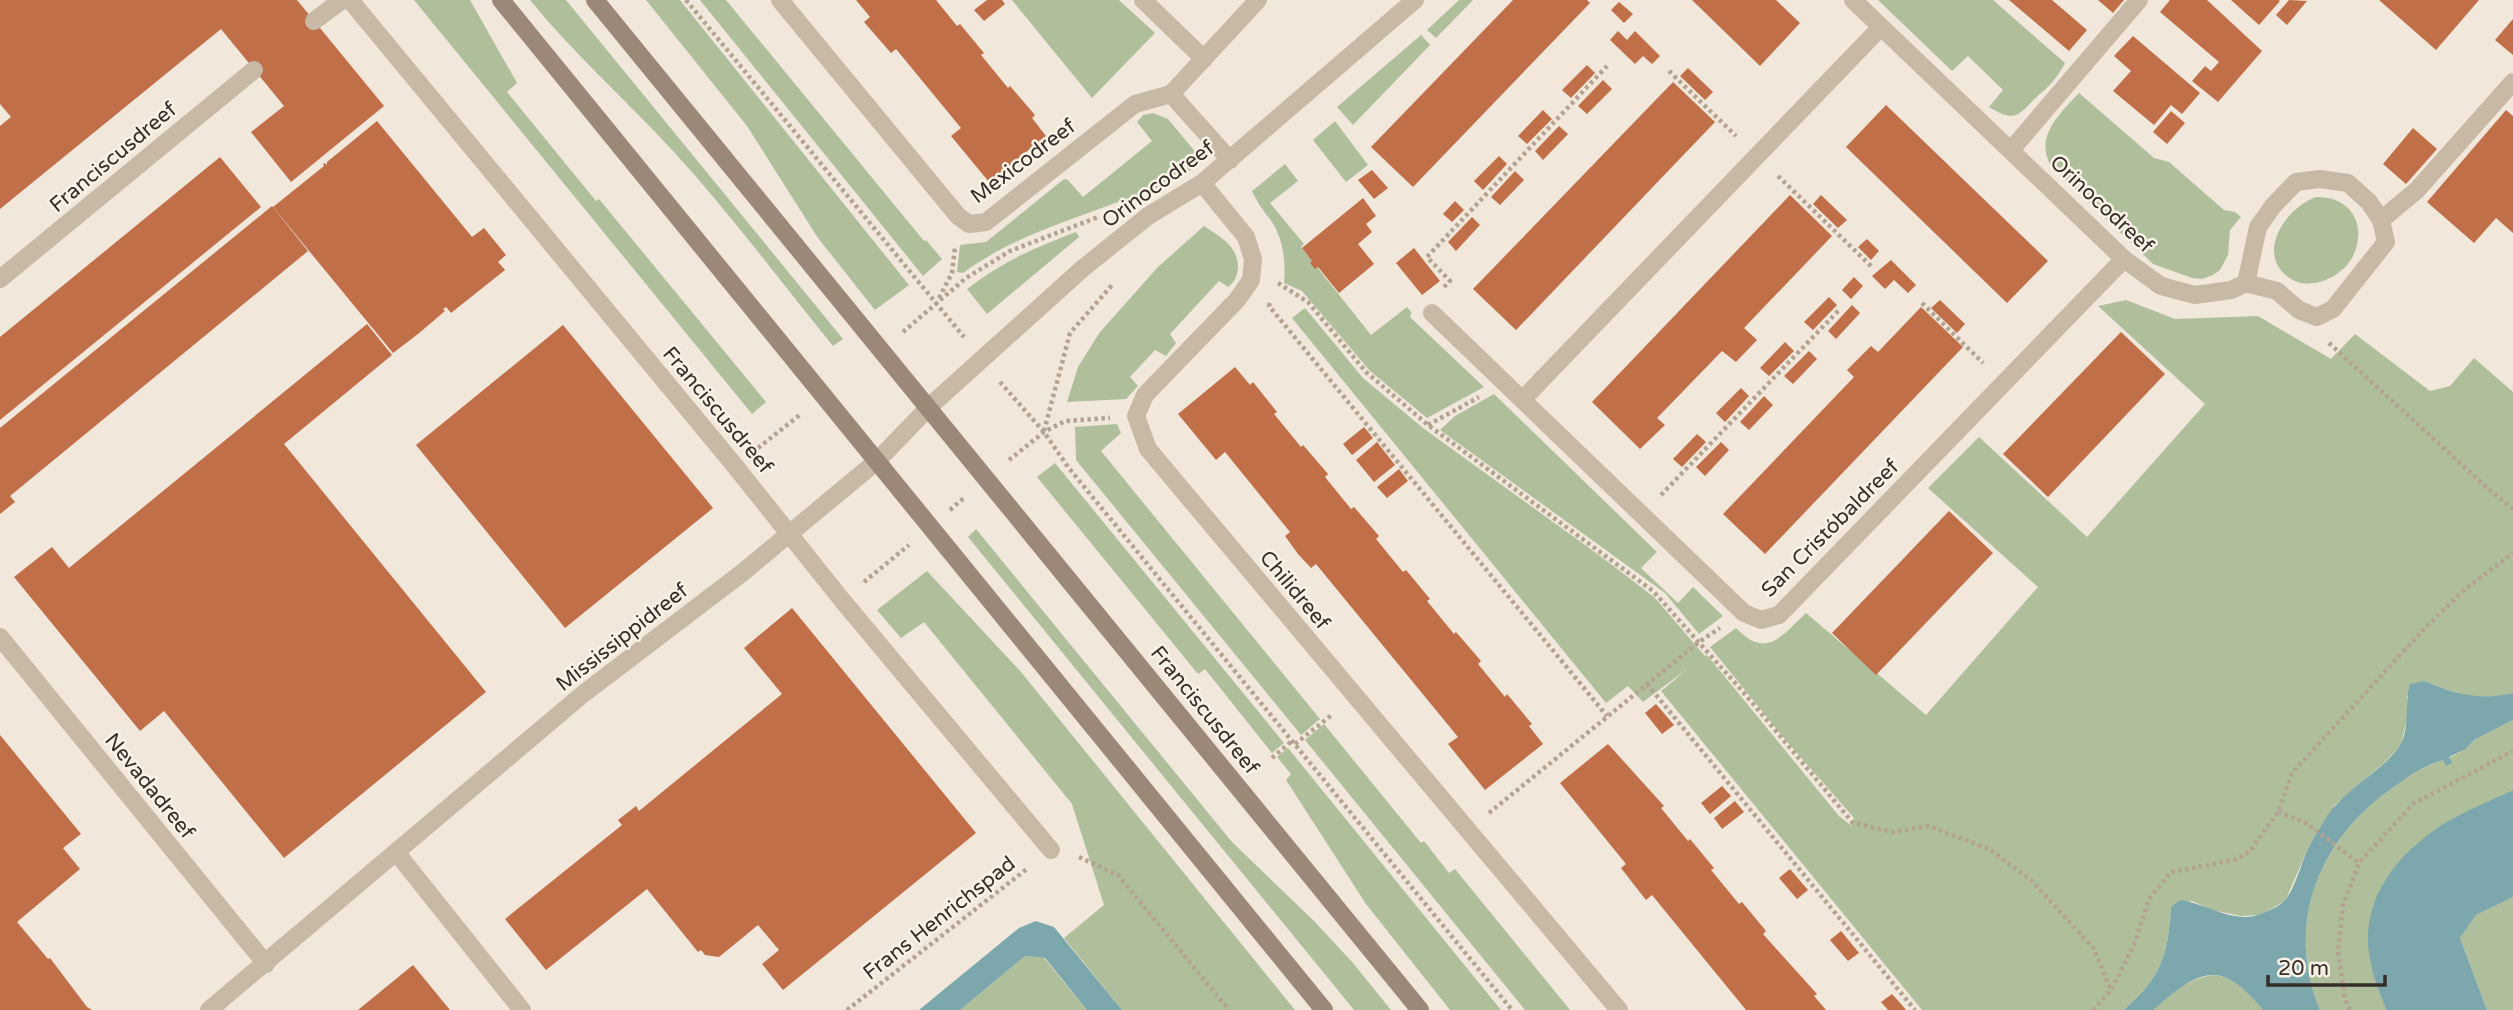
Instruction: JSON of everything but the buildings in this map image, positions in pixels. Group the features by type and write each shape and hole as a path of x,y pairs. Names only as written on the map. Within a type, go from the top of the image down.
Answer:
{"main road":[{"path":"501,0 1324,1010"},
{"name":"Franciscusdreef","path":"595,0 1420,1010"}],"street":[{"path":"314,21 342,0"},
{"name":"Franciscusdreef","path":"350,0 736,466 842,600 1051,850"},
{"name":"Mexicodreef","path":"780,0 960,218 969,224 986,222 1135,104 1171,94"},
{"path":"1143,0 1204,59"},
{"path":"1230,160 1171,94 1258,0"},
{"name":"Orinocodreef","path":"929,407 1082,269 1148,216 1202,183 1415,0"},
{"name":"Orinocodreef","path":"1853,0 2124,259 2161,286 2195,295 2231,290 2246,283"},
{"path":"2011,150 2139,0"},
{"path":"1523,399 1881,27"},
{"name":"Franciscusdreef","path":"0,279 254,70"},
{"path":"2381,220 2417,190 2513,82"},
{"path":"2320,179 2348,183 2369,202 2381,220 2386,242 2333,309 2317,317 2298,310 2277,291 2246,283 2258,227 2296,182 2320,179"},
{"path":"1136,416 1145,395 1237,300 1251,279 1253,259 1246,237 1202,183"},
{"name":"San Cristóbaldreef","path":"1432,313 1744,612 1761,620 1779,615 2124,259"},
{"path":"877,461 929,407"},
{"name":"Chilidreef","path":"1136,416 1148,449 1354,698 1619,1010"},
{"name":"Mississippidreef","path":"209,1010 583,694 742,573 877,461"},
{"name":"Nevadadreef","path":"0,638 266,964"},
{"path":"396,852 522,1010"}],"path":[{"path":"686,0 937,302"},
{"path":"1432,313 1425,303 1450,282 1427,257 1607,66"},
{"path":"882,349 966,278 1010,251 1104,214"},
{"path":"937,302 952,273 960,218"},
{"path":"1121,276 1070,333 1044,432 1068,467 1512,1010"},
{"path":"1251,279 1280,283 1308,302 1366,372 1428,425 1653,591 1853,822 1894,832 1927,826 1989,849 2031,880 2094,949 2111,990"},
{"path":"1273,282 1269,306 1607,716"},
{"path":"1922,303 2004,384"},
{"path":"1643,514 1840,309"},
{"path":"2317,317 2326,339 2513,509"},
{"path":"1428,425 1505,383"},
{"path":"736,466 823,396"},
{"path":"1044,432 1065,421 1136,416"},
{"path":"2093,1010 2111,990 2134,945 2149,899 2171,872 2235,860 2250,851 2278,812 2292,773 2387,668 2463,592 2513,553"},
{"path":"1468,829 1699,642 1744,612"},
{"path":"1647,684 1915,1010"},
{"path":"1272,758 1354,698"},
{"path":"2350,1010 2345,999 2338,953 2343,905 2357,861 2413,804 2513,751"},
{"path":"2278,812 2306,823 2357,861"},
{"path":"1051,850 1080,858 1118,875 1229,1010"},
{"name":"Frans Henrichspad","path":"847,1010 1051,850"}],"green space":[{"path":"414,0 470,0 517,83 507,92 766,402 752,414"},
{"path":"530,0 566,0 843,339 833,346 694,175"},
{"path":"646,0 680,0 909,285 875,310 818,238 747,126"},
{"path":"700,0 726,0 924,241 926,240 942,259 923,276"},
{"path":"1012,0 1119,0 1155,33 1092,98"},
{"path":"1459,0 1473,0 1436,38 1427,30"},
{"path":"1878,0 1993,0 2065,63 2051,84 2018,114 2013,116 1999,113 1989,107 2003,90 1968,56 1952,71"},
{"path":"1421,35 1430,45 1353,125 1337,107"},
{"path":"2079,93 2154,158 2169,162 2224,210 2235,212 2241,217 2230,230 2228,255 2220,270 2202,279 2153,264 2051,166 2047,155 2047,135 2057,117"},
{"path":"1153,113 1168,119 1203,161 1161,186 1036,233 963,273 957,272 960,245 986,242 1064,179 1083,197 1152,141 1137,122 1143,115"},
{"path":"1335,121 1368,165 1346,182 1313,140"},
{"path":"1285,164 1298,181 1270,203 1304,244 1301,247 1371,335 1407,307 1412,313 1411,318 1484,387 1427,418 1370,371 1302,291 1284,283 1281,241 1252,191"},
{"path":"2316,197 2338,201 2347,207 2357,223 2357,244 2348,264 2334,276 2315,283 2296,282 2279,267 2274,255 2275,243 2286,220 2305,202"},
{"path":"1204,226 1227,242 1235,253 1238,268 1232,283 1228,287 1219,281 1170,334 1176,343 1166,356 1155,350 1130,377 1138,386 1126,399 1067,402 1078,367 1100,332 1158,267"},
{"path":"1076,232 1079,237 987,314 967,289 1019,256"},
{"path":"2126,300 2175,319 2258,316 2331,359 2355,334 2430,391 2450,386 2474,358 2513,392 2513,693 2478,697 2447,690 2425,681 2407,696 2408,715 2401,745 2335,805 2310,844 2285,901 2260,915 2241,916 2212,910 2192,901 2171,907 2168,939 2160,965 2147,987 2124,1010 1922,1010 1661,691 1690,667 1643,702 1628,686 1606,703 1292,318 1305,308 1363,378 1423,428 1654,597 1705,656 1707,655 1839,816 1852,826 1854,818 1783,737 1710,647 1736,628 1756,642 1773,641 1806,613 1926,715 2038,587 1928,488 1979,437 2087,537 2205,404 2098,306"},
{"path":"1494,394 1657,552 1641,568 1678,603 1693,587 1723,616 1699,634 1665,593 1440,430 1455,416"},
{"path":"1117,424 1121,433 1101,451 1320,719 1301,735 1076,460 1075,427"},
{"path":"1055,463 1284,743 1272,753 1205,669 1198,674 1037,477"},
{"path":"976,529 1232,842 1315,922 1391,1010 1354,1010 968,537"},
{"path":"927,571 1021,672 1295,1010 1122,1010 1064,938 1104,905 1072,804 924,622 901,638 877,610"},
{"path":"2513,720 2513,790 2450,820 2369,924 2371,963 2386,1010 2320,1010 2310,979 2306,948 2307,918 2314,889 2342,836 2363,813 2407,777 2443,760 2446,766 2449,758 2466,749 2474,740"},
{"path":"1324,724 1421,843 1424,841 1449,873 1455,869 1570,1010 1525,1010 1305,740"},
{"path":"1288,748 1501,1010 1450,1010 1366,904 1286,780 1291,774 1277,757"},
{"path":"2513,897 2513,1010 2487,1010 2460,938 2476,915"},
{"path":"1025,956 1044,958 1087,1010 960,1010"},
{"path":"2214,975 2236,983 2263,1010 2153,1010 2188,983"}],"water":[{"path":"2425,681 2468,695 2513,693 2513,720 2474,740 2466,749 2449,757 2452,763 2446,766 2443,760 2407,778 2363,813 2342,836 2314,889 2307,918 2306,948 2310,979 2320,1010 2263,1010 2234,982 2221,976 2209,975 2184,986 2153,1010 2124,1010 2147,987 2160,965 2168,939 2171,907 2180,900 2242,917 2263,913 2284,901 2311,843 2330,812 2399,747 2405,732 2410,684"},
{"path":"2513,790 2513,897 2476,915 2460,938 2487,1010 2386,1010 2372,970 2368,941 2370,919 2386,880 2414,846 2431,832"},
{"path":"1036,921 1054,927 1122,1010 1087,1010 1045,958 1025,956 960,1010 919,1010 1019,928"}]}
